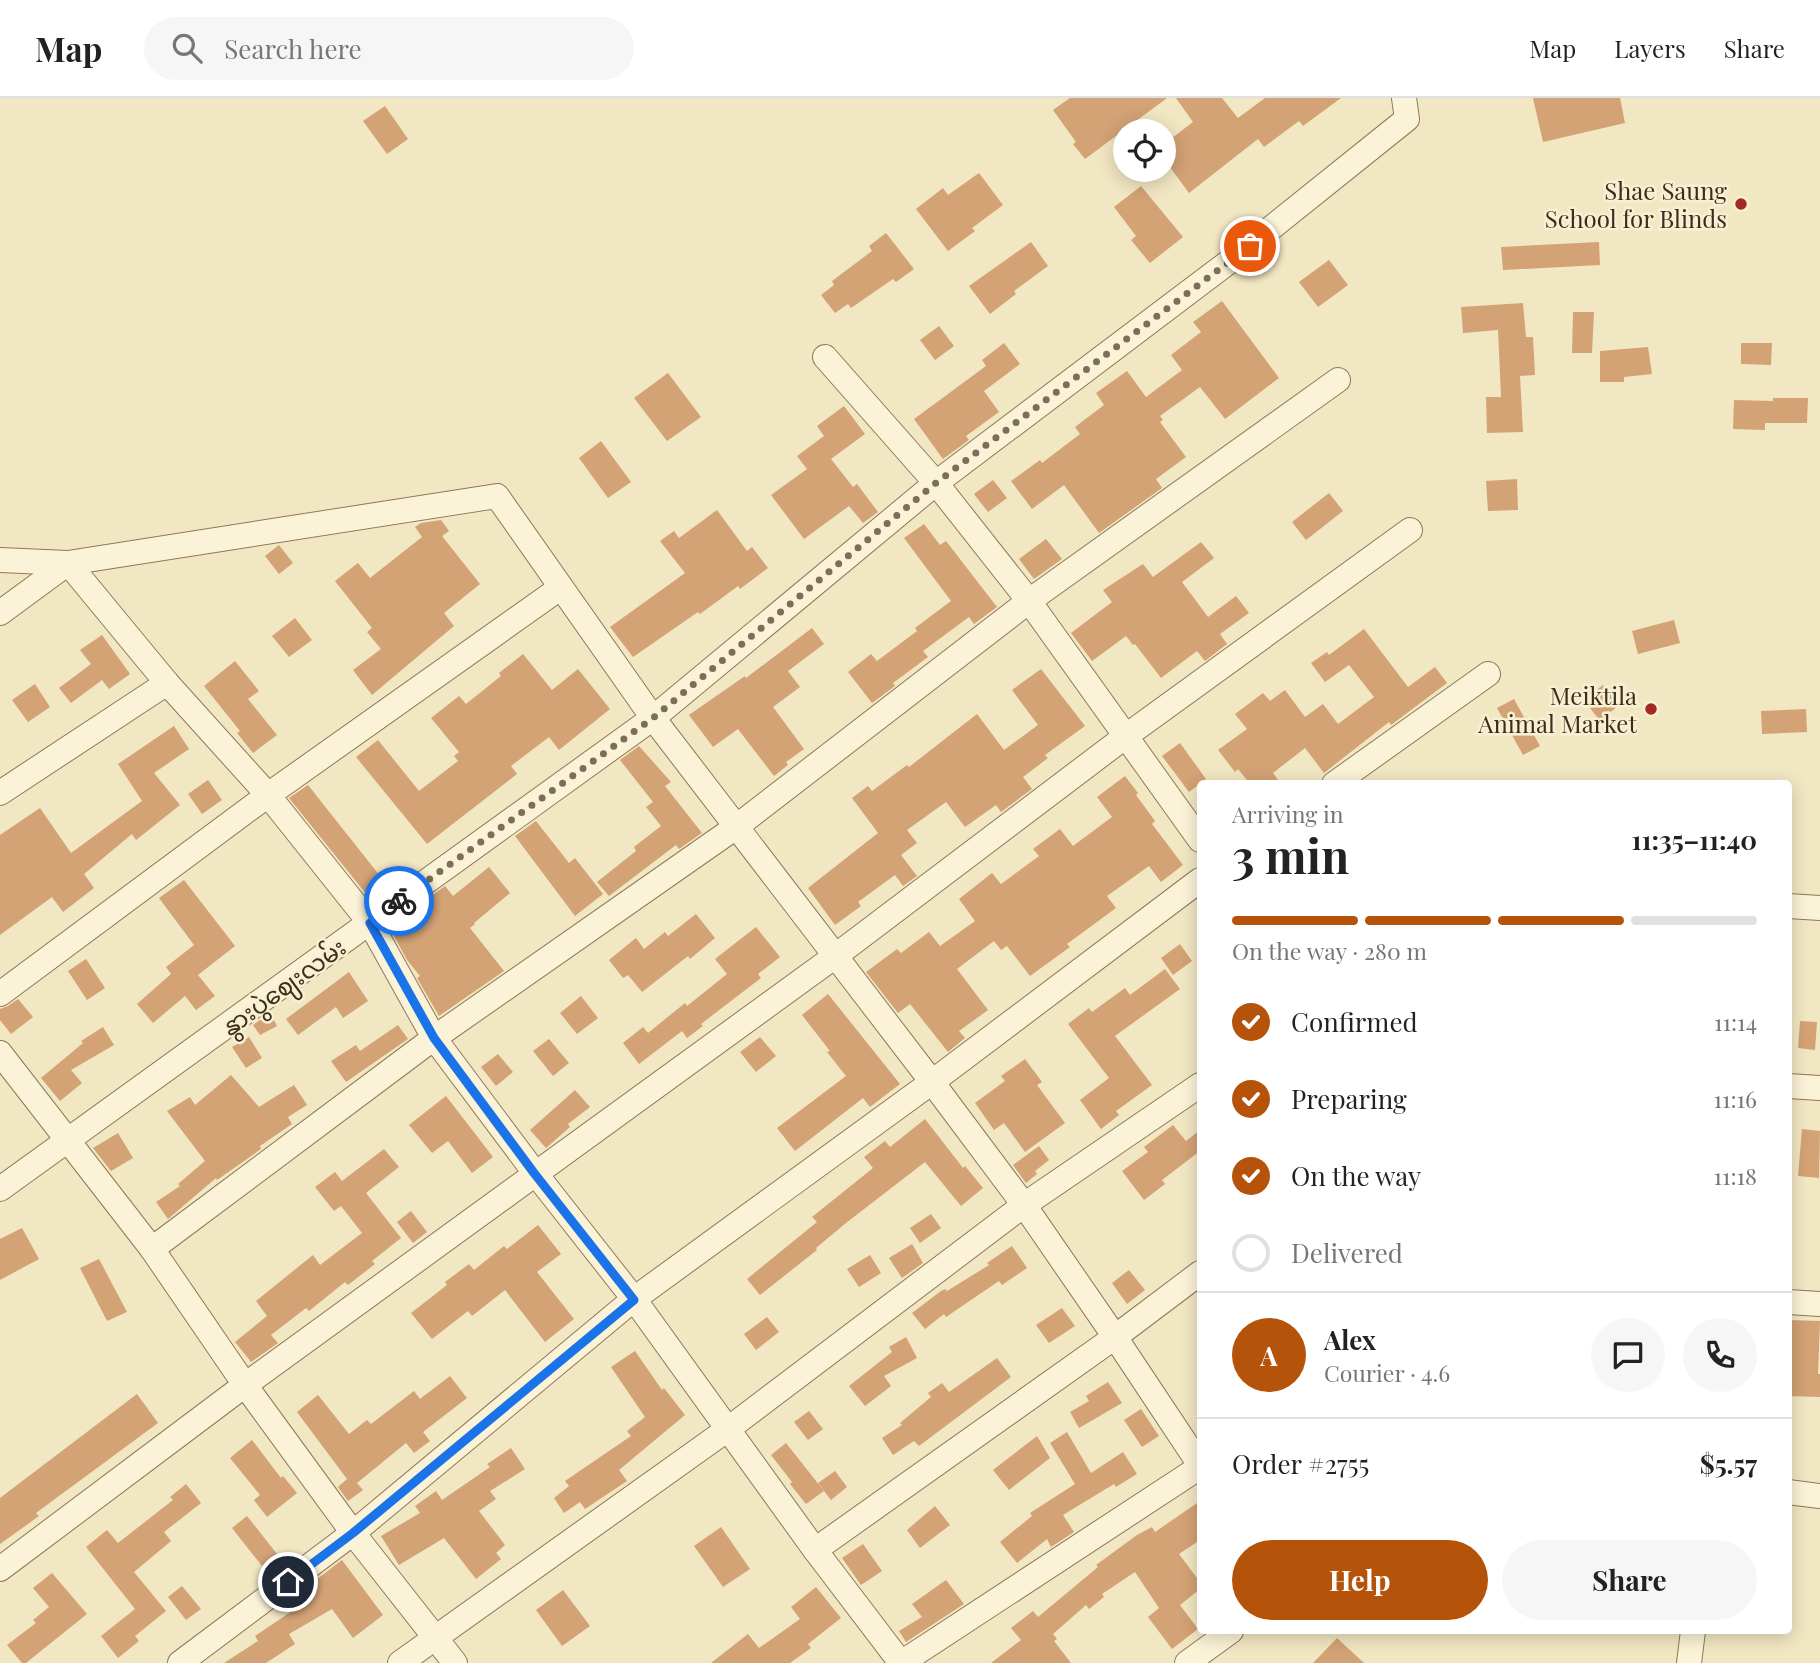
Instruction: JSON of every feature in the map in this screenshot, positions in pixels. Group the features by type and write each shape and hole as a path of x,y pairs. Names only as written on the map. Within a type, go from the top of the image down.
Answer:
{"street":[{"name":"နွားပွဲဈေးလမ်း","path":"0,1189 653,718 936,483 1230,261 1407,119 1404,98"},
{"path":"825,357 936,483 1029,601 1197,836"},
{"path":"152,1249 434,1038 736,827 1029,601 1338,380"},
{"path":"0,560 68,563 498,496 653,718 1024,1205 1197,1461"},
{"path":"0,1570 245,1385 834,957 1126,736 1410,530"},
{"path":"0,613 68,563"},
{"path":"68,563 167,682 268,795 370,923 434,1038 534,1173 634,1300 815,1550 901,1663 1197,1468"},
{"path":"0,994 268,795 560,588"},
{"path":"1340,780 1488,674"},
{"path":"0,793 167,682"},
{"path":"180,1663 353,1533 634,1300 932,1082 1197,882"},
{"path":"1792,906 1820,908"},
{"path":"0,1053 152,1249 245,1385 353,1533 455,1663"},
{"path":"1792,1086 1820,1088"},
{"path":"400,1663 728,1429 1024,1205 1197,1087"},
{"path":"815,1550 1115,1337 1197,1275"},
{"path":"1792,1302 1820,1304"},
{"path":"1792,1492 1820,1496"},
{"path":"1187,1663 1227,1634"},
{"path":"1689,1663 1693,1634"}],"building":[{"path":"1070,98 1167,98 1139,119 1113,119 1113,138 1085,159 1053,110"},
{"path":"1176,98 1222,98 1238,118 1265,98 1341,98 1303,126 1299,121 1264,147 1258,139 1189,193 1176,175 1176,135 1193,122"},
{"path":"1533,98 1620,98 1625,123 1543,142"},
{"path":"385,106 408,139 387,154 363,121"},
{"path":"979,173 1003,205 972,228 975,231 948,251 916,209 943,188 948,195"},
{"path":"1141,186 1183,237 1150,263 1131,240 1136,236 1114,207"},
{"path":"886,233 914,269 896,282 893,279 851,308 848,304 835,313 821,295 834,285 832,281 872,251 869,246"},
{"path":"1031,242 1048,266 1014,291 1016,294 990,314 969,286"},
{"path":"1599,242 1600,265 1503,270 1501,247"},
{"path":"1329,260 1348,285 1318,307 1299,282"},
{"path":"1222,301 1279,378 1225,419 1200,387 1160,416 1163,420 1160,422 1186,457 1156,479 1162,488 1099,533 1064,485 1032,509 1011,481 1040,460 1042,463 1080,434 1075,427 1104,405 1096,393 1127,371 1146,397 1182,370 1171,355 1201,332 1193,322"},
{"path":"1523,303 1526,337 1533,337 1535,375 1520,376 1523,432 1487,433 1486,397 1501,397 1498,330 1463,333 1461,307"},
{"path":"1573,312 1594,312 1592,353 1572,353"},
{"path":"939,326 954,346 935,360 920,340"},
{"path":"1004,343 1020,364 984,391 999,412 966,436 969,440 943,459 914,419 986,366 982,360"},
{"path":"1741,343 1772,343 1771,365 1741,364"},
{"path":"1648,347 1652,374 1624,377 1624,382 1600,382 1600,351"},
{"path":"668,373 701,417 667,441 634,398"},
{"path":"1773,398 1808,398 1807,423 1765,423 1765,430 1733,429 1734,400 1773,401"},
{"path":"844,406 865,434 831,459 853,487 857,484 878,512 863,523 849,506 804,539 771,495 807,469 797,456 824,436 817,426"},
{"path":"601,441 631,482 608,498 579,458"},
{"path":"1517,479 1518,510 1488,511 1486,481"},
{"path":"993,480 1007,498 988,512 974,494"},
{"path":"1329,493 1343,511 1306,540 1292,522"},
{"path":"717,510 747,551 752,547 768,568 740,589 738,586 633,657 610,627 685,573 660,541 674,531 679,538"},
{"path":"441,520 449,531 442,536 480,584 444,613 454,626 372,695 353,670 381,649 367,632 372,628 335,581 358,563 370,578 422,537 415,527 421,523"},
{"path":"924,524 940,545 946,541 997,607 974,624 969,617 923,651 928,657 893,683 895,686 872,703 848,672 871,654 877,661 951,601 904,538"},
{"path":"1046,539 1062,559 1034,579 1019,559"},
{"path":"1201,542 1214,558 1182,582 1208,617 1236,596 1249,613 1220,634 1227,644 1205,661 1197,651 1161,678 1126,636 1092,661 1071,633 1112,602 1103,590 1143,564 1153,577"},
{"path":"279,545 293,563 279,574 265,556"},
{"path":"295,618 312,640 289,657 272,636"},
{"path":"1674,620 1680,643 1638,654 1632,631"},
{"path":"812,628 824,644 788,671 800,687 773,707 804,749 786,762 788,765 774,776 738,729 713,747 689,715 745,676 746,678"},
{"path":"1364,629 1408,687 1435,667 1447,683 1391,725 1389,722 1324,773 1305,748 1273,773 1278,780 1247,780 1238,769 1235,772 1218,750 1247,729 1235,714 1263,693 1270,701 1285,690 1305,717 1323,704 1338,724 1374,697 1349,665 1325,682 1311,663 1327,652 1329,655"},
{"path":"102,635 130,674 109,689 102,680 71,703 59,688 91,664 80,650"},
{"path":"523,654 552,690 578,669 610,709 559,750 549,737 511,766 517,774 427,844 356,757 378,740 419,791 458,761 454,756 459,752 431,718 459,696 466,704"},
{"path":"235,661 259,691 248,699 277,735 253,753 237,733 240,731 204,686"},
{"path":"1041,669 1085,726 1045,755 1048,758 1023,777 1032,789 1001,812 996,805 965,827 946,802 907,830 917,843 901,855 917,876 903,886 895,875 858,902 861,906 835,925 808,888 878,833 852,798 868,786 872,791 907,765 909,767 977,714 1004,750 1038,725 1012,690"},
{"path":"35,684 50,707 28,722 12,700"},
{"path":"1603,685 1619,705 1600,721 1584,700"},
{"path":"1514,699 1540,746 1523,755 1497,708"},
{"path":"1806,709 1807,732 1762,734 1761,711"},
{"path":"174,726 189,749 154,773 180,805 136,840 132,834 84,874 94,888 63,912 52,897 0,935 0,835 40,808 71,853 142,801 118,764"},
{"path":"1180,743 1206,779 1197,780 1197,786 1189,792 1162,756"},
{"path":"639,746 671,782 665,786 702,833 679,849 676,845 609,896 597,882 636,851 634,847 661,826 646,807 653,802 620,760"},
{"path":"1125,776 1155,821 1152,824 1183,865 1161,882 1149,866 1107,896 1116,908 1067,944 1070,947 1030,976 1007,946 1001,950 994,941 957,969 988,1010 959,1031 965,1038 948,1052 910,1004 898,1013 866,972 897,949 901,953 929,932 940,946 975,921 959,899 992,873 1001,884 1039,856 1033,849 1060,829 1073,846 1112,817 1097,797"},
{"path":"208,780 222,800 202,814 188,794"},
{"path":"308,785 384,881 367,895 289,798"},
{"path":"536,821 569,863 575,858 603,894 575,916 515,836"},
{"path":"489,867 510,893 470,928 504,971 439,1016 417,978 420,976 407,960 394,936 425,913 419,905 445,886 453,896"},
{"path":"184,880 235,946 198,975 215,996 196,1010 185,996 153,1023 137,1004 171,974 166,967 194,945 159,898"},
{"path":"696,914 715,938 642,992 628,975 623,978 609,960 636,938 644,949 665,932 668,936"},
{"path":"756,927 780,957 758,974 761,978 701,1024 703,1026 687,1038 682,1031 639,1064 623,1043 643,1027 648,1033 727,974 715,959"},
{"path":"1180,944 1192,961 1173,975 1161,958"},
{"path":"86,959 105,988 87,1000 68,971"},
{"path":"1165,969 1180,989 1115,1036 1152,1085 1116,1111 1119,1115 1101,1129 1080,1100 1109,1078 1068,1024 1089,1008 1092,1012 1125,988 1130,995"},
{"path":"349,972 368,1001 343,1018 336,1007 298,1035 286,1019"},
{"path":"828,994 900,1084 870,1107 863,1098 795,1151 777,1128 846,1076 802,1015"},
{"path":"581,996 598,1018 577,1034 560,1013"},
{"path":"18,999 33,1017 11,1034 0,1020 0,1009"},
{"path":"270,1013 277,1026 260,1035 253,1025"},
{"path":"1800,1021 1817,1022 1815,1050 1798,1048"},
{"path":"398,1025 408,1039 346,1082 331,1061 356,1045 360,1051"},
{"path":"103,1027 114,1045 71,1070 82,1083 60,1101 41,1078 83,1043 81,1041"},
{"path":"249,1037 262,1058 246,1068 232,1047"},
{"path":"760,1037 776,1056 756,1072 740,1052"},
{"path":"549,1039 569,1063 553,1076 533,1051"},
{"path":"498,1054 513,1072 496,1086 481,1067"},
{"path":"1025,1059 1042,1082 1037,1085 1065,1123 1025,1152 1004,1123 994,1130 975,1103 1005,1081 1001,1076"},
{"path":"231,1075 259,1107 294,1085 307,1105 288,1117 292,1124 260,1146 261,1149 247,1159 217,1180 216,1178 168,1219 156,1202 180,1186 178,1184 205,1161 167,1111 190,1097 195,1105"},
{"path":"575,1090 590,1107 568,1124 570,1127 546,1148 530,1130"},
{"path":"446,1096 493,1157 472,1173 448,1141 432,1153 409,1125"},
{"path":"925,1119 963,1168 965,1166 983,1188 961,1206 925,1162 760,1295 747,1279 817,1222 812,1217 873,1168 864,1157 885,1141 890,1147"},
{"path":"1173,1125 1186,1141 1197,1132 1197,1153 1162,1180 1165,1184 1144,1200 1122,1171 1148,1152 1144,1147"},
{"path":"1802,1129 1820,1131 1819,1178 1798,1176"},
{"path":"118,1133 133,1158 111,1171 93,1148"},
{"path":"1039,1146 1049,1160 1035,1171 1037,1174 1026,1183 1013,1165"},
{"path":"384,1149 399,1167 366,1193 401,1238 372,1261 375,1264 348,1285 345,1282 309,1311 306,1308 271,1335 278,1343 251,1362 235,1342 267,1316 256,1301 313,1255 320,1265 362,1233 341,1206 334,1211 315,1187 335,1172 342,1181"},
{"path":"411,1211 427,1232 413,1243 397,1222"},
{"path":"931,1214 941,1228 920,1243 910,1228"},
{"path":"538,1225 561,1254 537,1272 574,1319 545,1342 505,1290 472,1316 468,1311 432,1339 411,1313 469,1264 474,1270 504,1246 507,1249"},
{"path":"22,1228 39,1259 0,1280 0,1239"},
{"path":"912,1244 923,1263 902,1278 889,1258"},
{"path":"1012,1246 1027,1268 1002,1285 999,1281 946,1317 944,1314 925,1329 912,1313 941,1291 947,1291 989,1265 987,1263"},
{"path":"870,1255 881,1273 859,1287 847,1269"},
{"path":"99,1259 127,1312 107,1321 80,1268"},
{"path":"1129,1270 1145,1290 1127,1304 1112,1283"},
{"path":"1062,1308 1075,1326 1049,1343 1036,1325"},
{"path":"767,1317 779,1332 756,1350 744,1334"},
{"path":"1792,1320 1820,1321 1820,1397 1792,1396"},
{"path":"906,1337 917,1358 884,1376 891,1386 865,1406 849,1386 892,1352 889,1347"},
{"path":"635,1351 662,1390 664,1388 685,1415 619,1470 627,1481 585,1509 580,1502 564,1513 554,1498 569,1486 565,1481 631,1436 627,1431 645,1417 611,1367"},
{"path":"997,1358 1011,1377 919,1446 914,1441 893,1455 882,1438 902,1425 900,1423 931,1397 928,1393 942,1383 949,1392"},
{"path":"450,1376 467,1398 423,1432 430,1441 414,1453 406,1443 357,1483 363,1490 348,1501 338,1487 347,1479 297,1412 318,1395 349,1434 367,1420 371,1424 414,1391 420,1399"},
{"path":"1108,1382 1122,1403 1079,1428 1070,1412 1089,1401 1086,1396"},
{"path":"137,1394 158,1423 36,1513 39,1516 0,1544 0,1498"},
{"path":"1141,1409 1159,1436 1142,1447 1124,1420"},
{"path":"809,1411 823,1429 808,1440 794,1422"},
{"path":"1067,1432 1091,1473 1123,1452 1137,1474 1116,1487 1114,1484 1063,1515 1074,1532 1051,1547 1047,1539 1017,1563 1000,1542 1032,1516 1030,1513 1075,1484 1050,1443"},
{"path":"1037,1436 1050,1458 1009,1490 993,1470"},
{"path":"252,1440 281,1478 283,1476 297,1493 267,1517 254,1500 260,1495 230,1458"},
{"path":"786,1443 824,1491 806,1504 771,1455"},
{"path":"511,1448 525,1469 490,1491 496,1499 479,1511 505,1545 496,1553 501,1559 476,1579 444,1538 399,1565 381,1536 420,1513 415,1506 436,1491 442,1500 490,1467 487,1464"},
{"path":"835,1471 847,1487 831,1500 818,1483"},
{"path":"186,1484 201,1503 164,1532 171,1541 134,1572 166,1611 135,1636 139,1641 118,1658 101,1636 135,1609 86,1547 107,1530 118,1543 173,1500 170,1497"},
{"path":"1197,1503 1197,1542 1179,1554 1197,1578 1197,1591 1180,1605 1197,1630 1172,1649 1148,1617 1159,1608 1135,1572 1102,1594 1104,1597 1089,1609 1086,1605 1053,1634 1057,1639 1054,1641 1071,1663 991,1663 1021,1640 1011,1628 1033,1611 1038,1617 1098,1567 1096,1565 1137,1535 1152,1527 1155,1532"},
{"path":"935,1506 950,1525 920,1548 907,1530"},
{"path":"247,1516 277,1554 262,1566 232,1528"},
{"path":"721,1527 750,1569 723,1587 694,1546"},
{"path":"863,1544 882,1571 861,1585 842,1558"},
{"path":"342,1560 383,1615 353,1638 332,1609 289,1634 295,1644 266,1663 224,1663 258,1641 255,1636 292,1611 287,1602 314,1586 312,1583"},
{"path":"52,1573 87,1614 26,1663 22,1663 7,1645 36,1623 33,1620 49,1607 33,1588"},
{"path":"946,1580 964,1604 906,1642 899,1631 922,1617 912,1604"},
{"path":"182,1586 201,1609 186,1620 168,1597"},
{"path":"816,1587 841,1618 808,1644 811,1648 790,1663 711,1663 748,1634 759,1648 800,1619 791,1607"},
{"path":"563,1590 590,1626 562,1646 536,1610"},
{"path":"1337,1638 1364,1663 1313,1663"}],"way so far":[{"path":"399,901 653,718 936,483 1250,246"}],"place":[{"name":"Shae Saung School for Blinds","path":"1741,204"},
{"name":"Meiktila Animal Market","path":"1651,709"}],"route":[{"path":"288,1582 353,1533 634,1300 534,1173 434,1038 370,923 399,901"}]}
